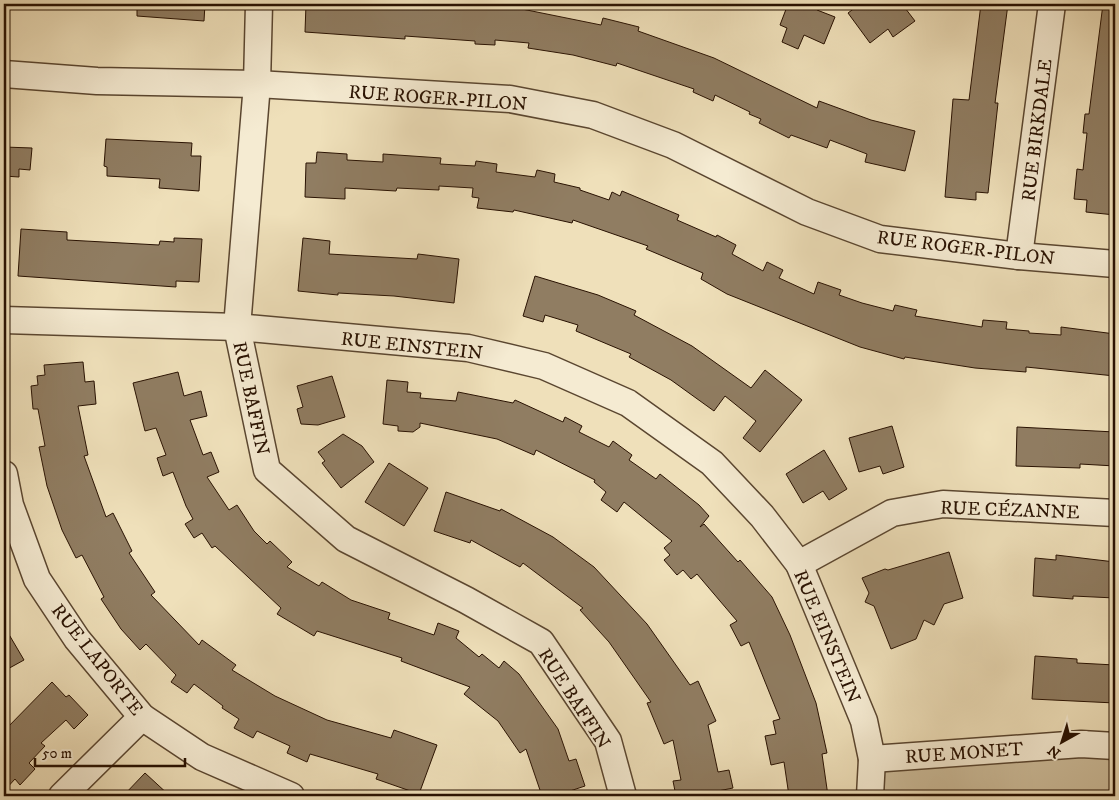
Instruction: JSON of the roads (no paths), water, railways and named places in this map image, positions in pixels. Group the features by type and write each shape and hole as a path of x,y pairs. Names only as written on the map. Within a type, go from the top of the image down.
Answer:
{"street":[{"name":"RUE BAFFIN","path":"260,4 257,84 238,327 267,470 346,540 466,600 540,642 608,741 623,796"},
{"name":"RUE BIRKDALE","path":"1020,256 1052,4"},
{"name":"RUE ROGER-PILON","path":"4,74 97,80 257,84 510,99 593,115 673,145 807,212 880,239 1020,256 1115,264"},
{"name":"RUE EINSTEIN","path":"4,320 238,327 468,348 544,366 628,403 712,463 762,516 799,564 864,721 872,759 870,796"},
{"name":"RUE LAPORTE","path":"4,474 10,505 37,579 77,639 142,717 202,757 291,796"},
{"name":"RUE CÉZANNE","path":"799,564 892,513 944,504 1115,513"},
{"path":"62,796 142,717"},
{"name":"RUE MONET","path":"872,759 1081,744 1115,746"}]}
